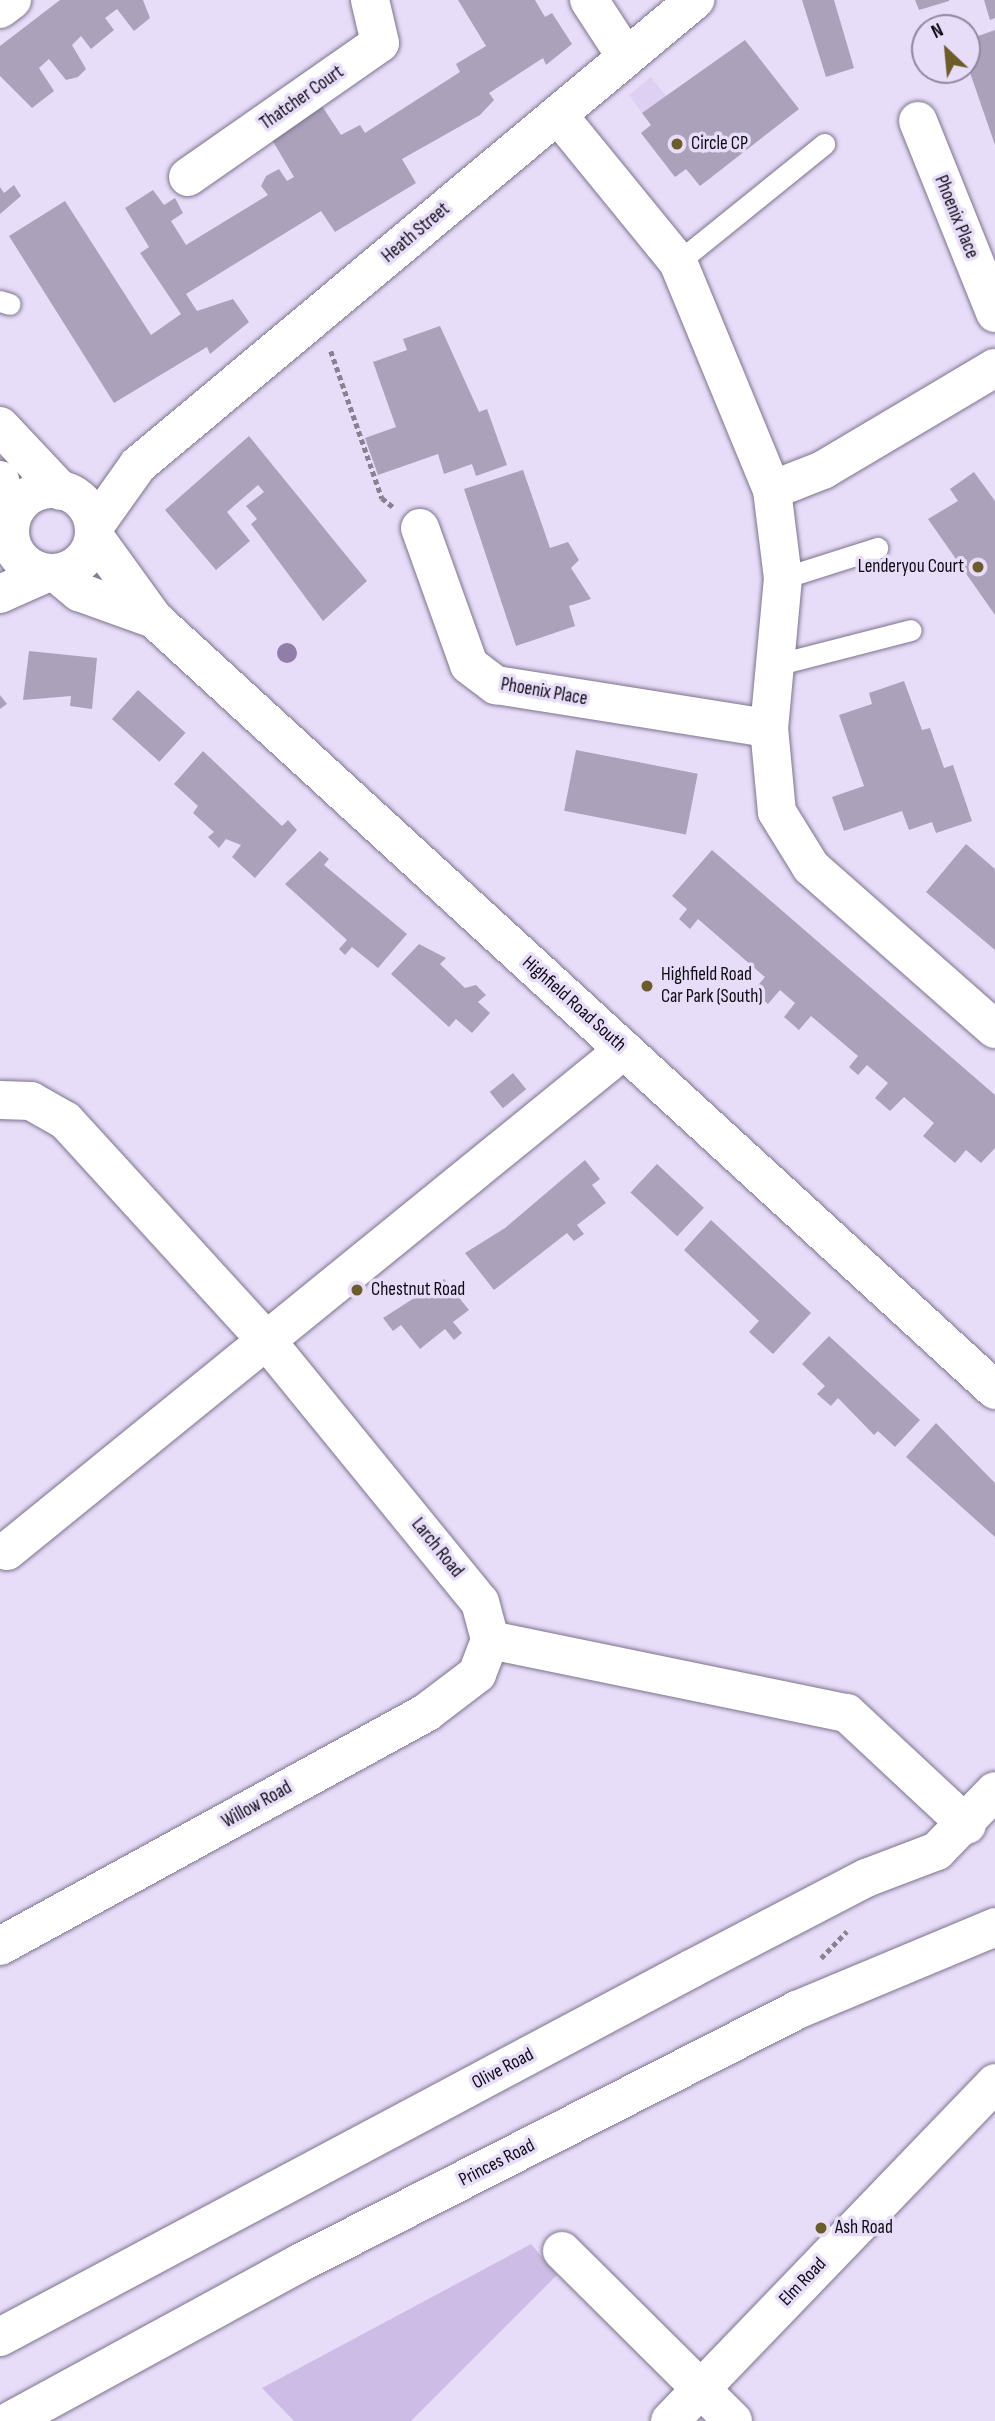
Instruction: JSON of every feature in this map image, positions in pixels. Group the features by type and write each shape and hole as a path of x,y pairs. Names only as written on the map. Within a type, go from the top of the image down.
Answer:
{"street":[{"path":"0,9 12,0"},
{"name":"Thatcher Court","path":"188,177 380,43 370,0"},
{"path":"589,0 626,57"},
{"name":"Heath Street","path":"94,532 138,465 695,0"},
{"path":"558,115 678,262 772,490 783,578 769,729 777,812 811,867 995,1029"},
{"name":"Phoenix Place","path":"918,121 995,313"},
{"path":"772,490 823,470 995,368"},
{"path":"0,426 64,492 86,506 94,532 81,562 0,594"},
{"name":"Heath Street","path":"64,492 138,465"},
{"path":"0,480 7,531 20,559 52,573"},
{"path":"7,531 24,500 64,492"},
{"name":"Phoenix Place","path":"420,528 469,665 496,685 769,729"},
{"name":"Highfield Road South","path":"94,532 154,619 995,1390"},
{"name":"Highfield Road South","path":"52,573 79,592 154,619"},
{"path":"7,1551 624,1050"},
{"name":"Larch Road","path":"0,1100 31,1101 66,1121 266,1340 474,1594 490,1640"},
{"path":"490,1640 847,1713 967,1825"},
{"name":"Willow Road","path":"0,1946 427,1712 477,1674 490,1640"},
{"name":"Olive Road","path":"0,2337 784,1920 937,1851 967,1825 995,1791"},
{"name":"Princes Road","path":"10,2421 300,2263 797,2010 995,1927"},
{"name":"Elm Road","path":"670,2421 995,2083"},
{"path":"562,2250 702,2387 733,2421"}],"lane":[{"path":"678,262 824,144"},
{"path":"783,578 877,548"},
{"path":"775,665 911,630"}],"path":[{"path":"318,314 382,498 420,528"}],"shaded area":[{"path":"651,77 724,168 700,186 687,169 675,177 641,133 651,125 629,95"},
{"path":"531,2244 557,2275 411,2421 294,2421 262,2388"}],"building":[{"path":"60,0 143,0 150,18 134,31 117,9 105,18 114,30 91,49 81,36 72,45 86,69 78,77 66,80 49,59 39,68 54,91 32,108 0,76 0,46"},
{"path":"458,0 535,0 545,17 552,13 572,44 546,65 543,58 489,93 494,100 480,115 402,159 416,183 335,232 321,211 186,294 197,311 233,299 249,322 210,354 207,347 114,403 9,236 65,201 151,335 181,314 140,253 149,247 125,208 153,190 164,205 175,198 183,213 171,221 186,245 268,195 261,186 266,176 279,169 287,181 294,177 271,138 322,106 341,135 360,125 365,133 460,72 456,64 486,46"},
{"path":"802,0 834,0 854,68 826,77"},
{"path":"915,0 949,0 949,1 919,10"},
{"path":"984,0 995,0 995,18 990,20"},
{"path":"995,30 995,145 974,84 981,84 981,35"},
{"path":"745,40 799,109 700,186 686,169 675,177 641,133 651,125 642,113"},
{"path":"14,185 21,196 0,214 0,187 4,193"},
{"path":"440,326 479,412 487,409 507,465 476,476 472,464 444,474 438,454 378,475 365,438 396,427 373,362 407,350 403,339"},
{"path":"249,436 367,581 323,621 251,524 257,519 246,506 264,492 258,485 227,512 250,541 216,570 165,510"},
{"path":"523,470 550,548 568,542 579,560 571,568 591,599 569,606 575,626 516,646 464,489"},
{"name":"Lenderyou Court","path":"974,472 995,501 995,615 928,519 958,501 950,489"},
{"path":"29,651 97,658 92,709 70,706 71,696 23,700"},
{"path":"904,681 922,730 930,728 944,768 953,765 972,821 936,833 932,822 909,830 902,811 844,831 832,797 864,786 839,715 872,704 869,693"},
{"path":"138,690 186,733 159,762 112,719"},
{"path":"0,695 7,704 0,709"},
{"path":"576,750 698,774 686,835 564,811"},
{"path":"203,751 282,826 288,820 297,830 255,878 232,857 241,845 226,839 219,848 208,837 214,832 193,813 198,806 174,784"},
{"path":"966,844 995,869 995,950 926,892"},
{"path":"712,850 995,1095 995,1148 981,1163 966,1150 955,1163 923,1136 934,1123 904,1097 890,1111 875,1098 888,1083 867,1065 858,1075 849,1067 858,1056 811,1016 799,1030 784,1017 795,1003 780,990 768,1004 753,991 765,977 698,919 690,929 679,919 687,909 672,896"},
{"path":"320,851 329,859 324,865 407,934 378,968 352,947 345,955 339,949 347,940 285,884"},
{"path":"419,944 446,958 440,964 465,988 476,985 486,995 478,1002 490,1013 472,1033 456,1019 449,1027 391,974"},
{"path":"513,1073 526,1089 503,1108 490,1092"},
{"path":"585,1160 600,1179 592,1185 606,1203 577,1225 584,1234 574,1241 567,1233 494,1290 465,1253 505,1228"},
{"path":"657,1164 704,1208 677,1236 630,1193"},
{"path":"711,1220 811,1313 773,1354 749,1332 759,1321 684,1250"},
{"path":"444,1279 469,1310 453,1322 462,1333 454,1340 445,1329 420,1349 401,1325 393,1331 383,1318"},
{"path":"829,1336 920,1420 895,1447 878,1431 874,1435 838,1398 831,1406 817,1394 825,1386 802,1364"},
{"path":"936,1423 995,1483 995,1537 906,1457"}],"place":[{"name":"Circle CP","path":"677,144"},
{"name":"Lenderyou Court","path":"978,567"},
{"name":"Highfield Road Car Park (South)","path":"647,986"},
{"name":"Chestnut Road","path":"357,1290"},
{"name":"Ash Road","path":"821,2228"}]}
